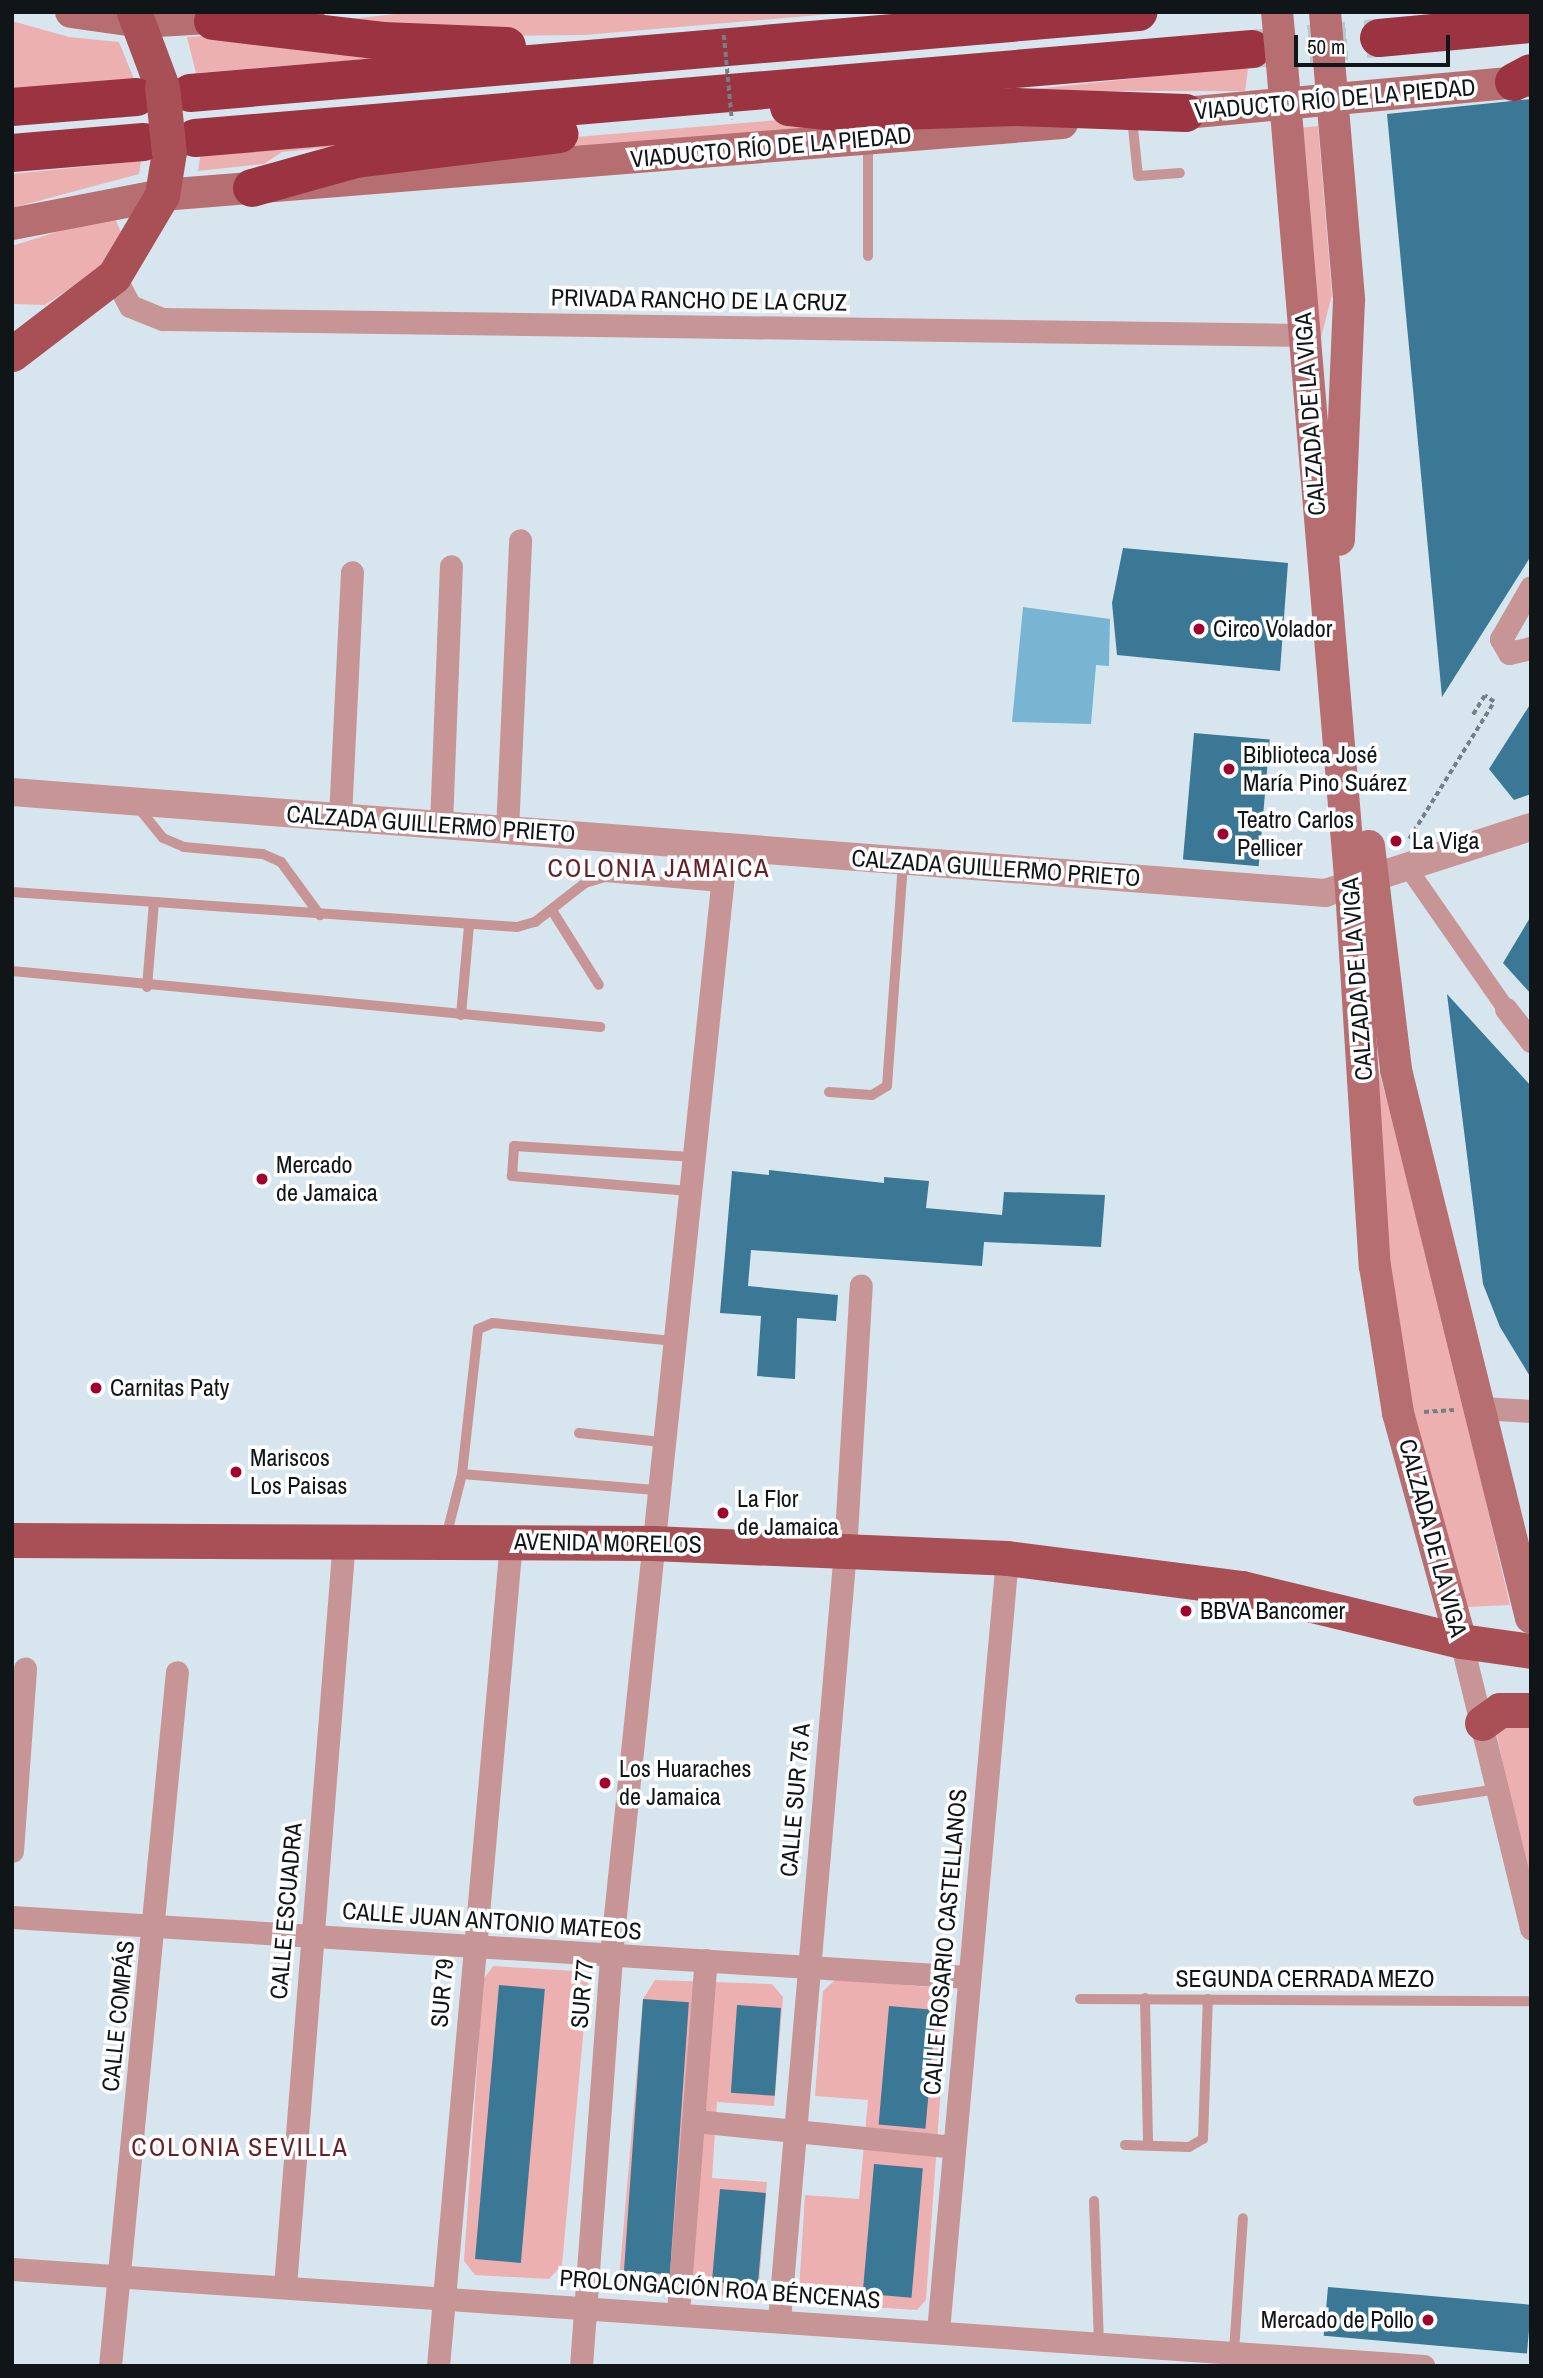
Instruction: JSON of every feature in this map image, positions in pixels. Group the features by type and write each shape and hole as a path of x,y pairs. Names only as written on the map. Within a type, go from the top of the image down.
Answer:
{"highway":[{"path":"780,43 840,25 918,12"},
{"path":"12,107 163,92 681,52 1139,12"},
{"path":"213,21 415,43 604,46 681,52"},
{"path":"1379,38 1531,24"},
{"path":"738,107 1267,56"},
{"path":"252,188 356,159 573,132 646,103"},
{"path":"12,153 169,144 646,103 793,108 843,113 1041,107 1186,113"}],"main road":[{"path":"71,12 213,21 309,12"},
{"name":"CALZADA DE LA VIGA","path":"1278,12 1267,56 1286,103 1315,495 1362,885 1408,1126 1481,1408 1531,1618"},
{"name":"CALZADA DE LA VIGA","path":"1325,12 1349,300 1340,546 1362,885 1359,995 1375,1266 1398,1413 1461,1641"},
{"path":"12,354 114,276 162,195 169,144 163,92 137,17"},
{"name":"VIADUCTO RÍO DE LA PIEDAD","path":"12,224 162,195 1132,118 1525,78"},
{"path":"1315,495 1328,442 1343,410"},
{"path":"1359,995 1408,1126"},
{"name":"AVENIDA MORELOS","path":"12,1540 344,1539 652,1543 1007,1558 1098,1566 1242,1588 1461,1641 1531,1651"},
{"path":"1482,1723 1500,1710 1531,1710"}],"street":[{"name":"PRIVADA RANCHO DE LA CRUZ","path":"114,276 130,306 163,318 1305,335"},
{"path":"507,830 520,540"},
{"path":"441,825 451,566"},
{"path":"340,817 352,572"},
{"path":"1531,587 1501,639 1509,653 1531,648"},
{"name":"CALZADA GUILLERMO PRIETO","path":"12,792 1325,893 1362,885 1531,827"},
{"name":"SUR 77","path":"581,2366 611,1954 661,1442 726,847"},
{"path":"1408,868 1531,1041"},
{"name":"CALLE SUR 75 A","path":"779,2319 805,1966 845,1551 861,1285"},
{"path":"1481,1408 1531,1411"},
{"name":"CALLE ESCUADRA","path":"285,2286 310,1936 344,1539"},
{"name":"SUR 79","path":"438,2366 472,1946 511,1541"},
{"name":"CALLE ROSARIO CASTELLANOS","path":"938,2331 1007,1558"},
{"name":"CALZADA DE LA VIGA","path":"1461,1641 1531,1929"},
{"path":"12,1851 25,1668"},
{"name":"CALLE COMPÁS","path":"110,2366 177,1672"},
{"name":"CALLE JUAN ANTONIO MATEOS","path":"12,1917 968,1977"},
{"path":"678,2312 706,1960"},
{"path":"695,2121 954,2147"},
{"name":"PROLONGACIÓN ROA BÉNCENAS","path":"12,2269 584,2305 1424,2366"}],"lane":[{"path":"1132,118 1138,176 1180,173"},
{"path":"868,139 868,256"},
{"path":"133,801 163,838 184,847 263,854 281,862 320,915"},
{"path":"829,1092 872,1095 887,1087 904,860"},
{"path":"12,892 517,927 553,912 585,883 605,877 721,887"},
{"path":"148,987 155,902"},
{"path":"553,912 599,985"},
{"path":"461,1015 469,925"},
{"path":"12,971 148,987 600,1027"},
{"path":"689,1192 512,1176 514,1146 692,1157"},
{"path":"445,1540 462,1474 475,1337 485,1325 672,1341"},
{"path":"579,1433 661,1442"},
{"path":"462,1474 658,1490"},
{"path":"1418,1801 1498,1789"},
{"path":"1145,1998 1148,2145"},
{"name":"SEGUNDA CERRADA MEZO","path":"1080,1999 1531,2001"},
{"path":"1125,2145 1189,2147 1203,2139 1208,1999"},
{"path":"1094,2202 1099,2342"},
{"path":"1234,2352 1242,2218"}],"path":[{"path":"724,35 738,107"},
{"path":"1408,868 1406,845 1494,702 1485,696 1472,717"},
{"path":"1398,1413 1481,1408"}],"shaded area":[{"path":"414,12 855,12 584,35 483,36 350,19"},
{"path":"12,21 69,37 119,42 134,79 12,89"},
{"path":"187,37 430,54 196,73"},
{"path":"1241,67 1248,69 1245,91 1015,91"},
{"path":"802,118 844,127 532,150 528,141"},
{"path":"1318,126 1332,295 1320,341 1298,128"},
{"path":"381,142 282,152 264,164 198,171 201,152"},
{"path":"141,161 139,174 12,208 12,174"},
{"path":"113,214 121,232 99,269 45,305 12,304 12,246"},
{"path":"1374,1055 1412,1186 1510,1605 1468,1607 1462,1602 1396,1344"},
{"path":"1531,1716 1531,1900 1496,1730"},
{"path":"493,1966 576,1971 588,1982 562,2265 549,2279 475,2275 464,2261 483,1980"},
{"path":"836,1979 939,1988 947,2000 926,2300 917,2310 809,2303 799,2291 805,2195 859,2199 868,2100 815,2096 823,1991"},
{"path":"655,1980 772,1984 783,1997 774,2106 717,2102 712,2178 767,2182 759,2285 749,2297 625,2289 619,2280 643,1999"}],"water":[{"path":"1023,607 1110,619 1109,666 1096,665 1091,724 1012,722"}],"building":[{"path":"1531,99 1531,556 1442,697 1387,114"},
{"name":"Circo Volador","path":"1123,548 1288,563 1280,671 1117,655 1112,603"},
{"path":"1531,703 1531,794 1514,800 1489,769"},
{"path":"1194,733 1270,740 1259,866 1183,860"},
{"path":"1531,916 1531,994 1503,963"},
{"path":"1447,994 1531,1086 1531,1378 1500,1327 1483,1284"},
{"path":"769,1170 884,1183 884,1177 929,1181 926,1208 1002,1215 1004,1192 1105,1195 1101,1247 984,1242 982,1266 751,1250 748,1286 838,1295 836,1321 797,1318 795,1379 757,1376 761,1316 720,1313 732,1171 769,1175"},
{"path":"499,1985 545,1989 521,2263 475,2259"},
{"path":"643,1999 689,2002 670,2275 624,2271"},
{"path":"737,2005 781,2008 775,2096 731,2093"},
{"path":"889,2006 936,2010 925,2129 879,2125"},
{"path":"874,2164 923,2168 911,2298 863,2294"},
{"path":"720,2189 766,2193 758,2286 712,2282"},
{"name":"Mercado de Pollo","path":"1328,2287 1531,2305 1527,2354 1324,2336"}],"tunnel":[{"path":"1252,49 1379,38"}],"place":[{"name":"Circo Volador","path":"1199,629"},
{"name":"Biblioteca José María Pino Suárez","path":"1229,769"},
{"name":"Teatro Carlos Pellicer","path":"1223,834"},
{"name":"La Viga","path":"1396,841"},
{"name":"Mercado de Jamaica","path":"262,1179"},
{"name":"Carnitas Paty","path":"96,1388"},
{"name":"Mariscos Los Paisas","path":"236,1472"},
{"name":"La Flor de Jamaica","path":"723,1513"},
{"name":"BBVA Bancomer","path":"1186,1611"},
{"name":"Los Huaraches de Jamaica","path":"605,1783"},
{"name":"Mercado de Pollo","path":"1428,2320"}],"district":[{"name":"COLONIA JAMAICA","path":"659,868"},
{"name":"COLONIA SEVILLA","path":"240,2147"}]}
